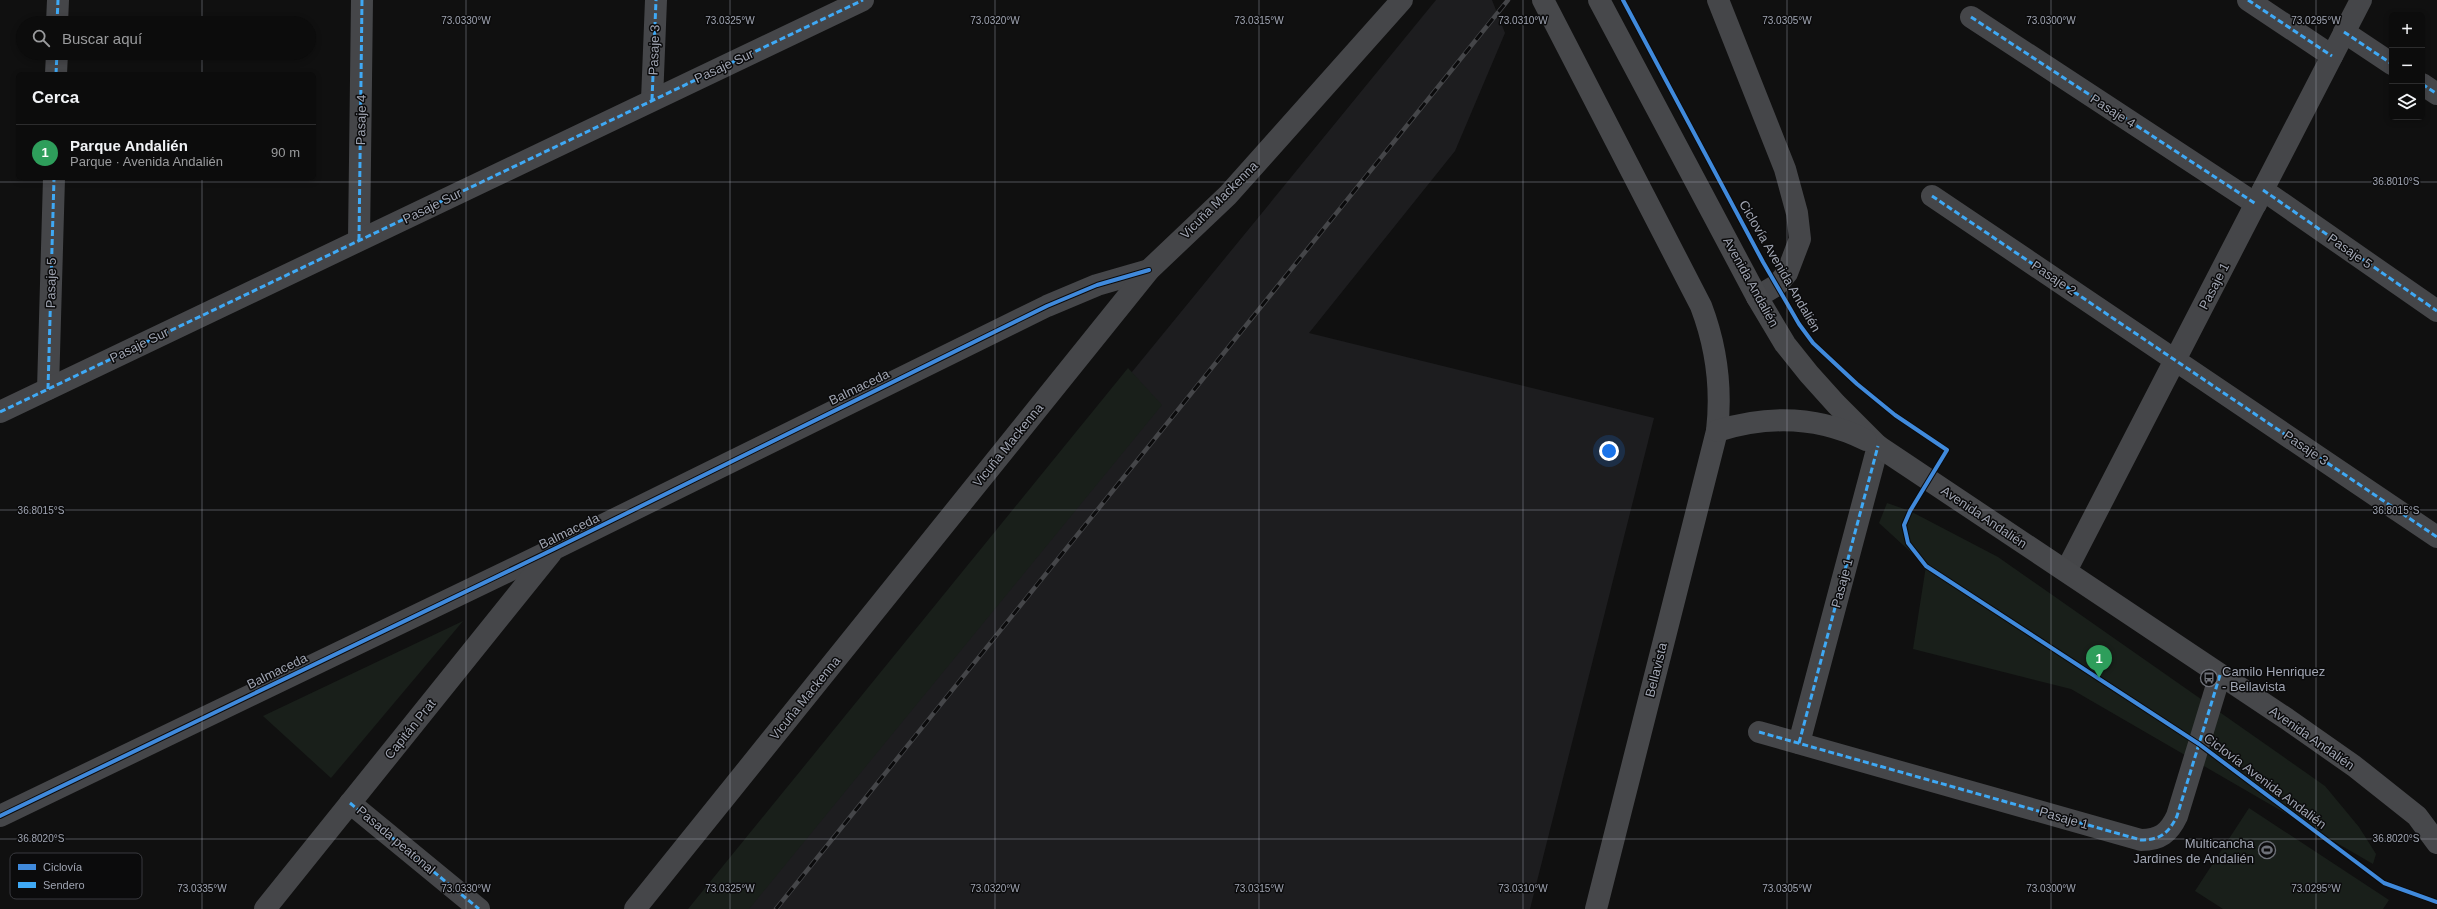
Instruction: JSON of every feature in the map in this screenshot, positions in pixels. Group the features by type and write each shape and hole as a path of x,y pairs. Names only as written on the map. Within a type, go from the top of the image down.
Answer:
{"main road":[{"path":"1543,0 1700,306 1716,356 1720,406 1717,431 1740,424 1786,419 1818,423 1849,431 1878,446"},
{"name":"Avenida Andalién","path":"1599,0 1757,297 1785,344 1836,404 1878,446 2354,766 2417,816 2437,843"},
{"name":"Bellavista","path":"1596,909 1717,431"},
{"path":"2417,816 2437,826"}],"street":[{"path":"58,0 58,16"},
{"name":"Pasaje 4","path":"360,240 362,0"},
{"name":"Pasaje 3","path":"652,100 656,0"},
{"name":"Pasaje Sur","path":"0,412 863,0"},
{"name":"Vicuña Mackenna","path":"635,909 1149,270 1228,195 1402,0"},
{"path":"1718,0 1785,169 1797,212 1800,240 1787,273 1777,286 1757,297"},
{"path":"2248,0 2332,56"},
{"name":"Pasaje 1","path":"2066,571 2361,0"},
{"name":"Pasaje 4","path":"1971,17 2259,197"},
{"path":"2344,32 2389,62"},
{"path":"56,72 57,60"},
{"path":"2425,86 2437,94"},
{"name":"Pasaje 5","path":"48,389 54,180"},
{"name":"Pasaje 2","path":"1932,196 2176,359"},
{"name":"Pasaje 5","path":"2259,197 2437,311"},
{"name":"Balmaceda","path":"0,816 554,549 1047,306 1097,285 1149,270"},
{"name":"Pasaje 3","path":"2176,359 2437,537"},
{"name":"Pasaje 1","path":"1799,743 1878,446"},
{"name":"Capitán Prat","path":"265,909 554,549"},
{"name":"Pasaje 1","path":"1759,732 2141,840 2152,840 2163,836 2172,828 2177,816 2220,675"},
{"name":"Pasada peatonal","path":"350,803 479,909"}],"shaded area":[{"path":"1436,0 1492,0 1505,33 1455,151 1309,333 1654,418 1530,909 693,909"},
{"path":"1128,368 1162,405 749,909 688,909"},
{"path":"1887,503 1910,511 1998,557 2325,786 2359,827 2376,854 2373,864 2071,689 1913,649 1926,566 1879,523"},
{"path":"463,621 331,778 263,716"},
{"name":"Multicancha Jardines de Andalién","path":"2249,808 2389,900 2383,909 2223,909 2195,891"}],"railway":[{"path":"776,909 1508,0"}],"marked path":[{"path":"57,16 58,0"},
{"path":"359,240 362,0"},
{"path":"652,100 656,0"},
{"path":"0,412 863,0"},
{"path":"2248,0 2332,56"},
{"path":"1971,17 2256,204"},
{"path":"2344,32 2389,62"},
{"path":"56,72 57,60"},
{"path":"2425,86 2437,94"},
{"path":"48,389 54,180"},
{"path":"2263,190 2437,311"},
{"path":"1932,196 2437,537"},
{"path":"1799,743 1878,446"},
{"path":"1759,732 2141,840 2148,840 2159,837 2167,831 2177,816 2220,675"},
{"path":"350,803 479,909"}],"cycle path":[{"name":"Ciclovía Avenida Andalién","path":"1623,0 1763,262 1799,324 1813,343 1857,384 1895,415 1947,450 1910,511 1904,525 1908,543 1926,566 2199,744 2384,883 2437,902"},
{"path":"0,816 554,549 1047,306 1097,285 1149,270"}],"place":[{"name":"Parque Andalién","path":"2099,678"},
{"name":"Camilo Henriquez - Bellavista","path":"2209,678"},
{"name":"Multicancha Jardines de Andalién","path":"2267,850"}]}
